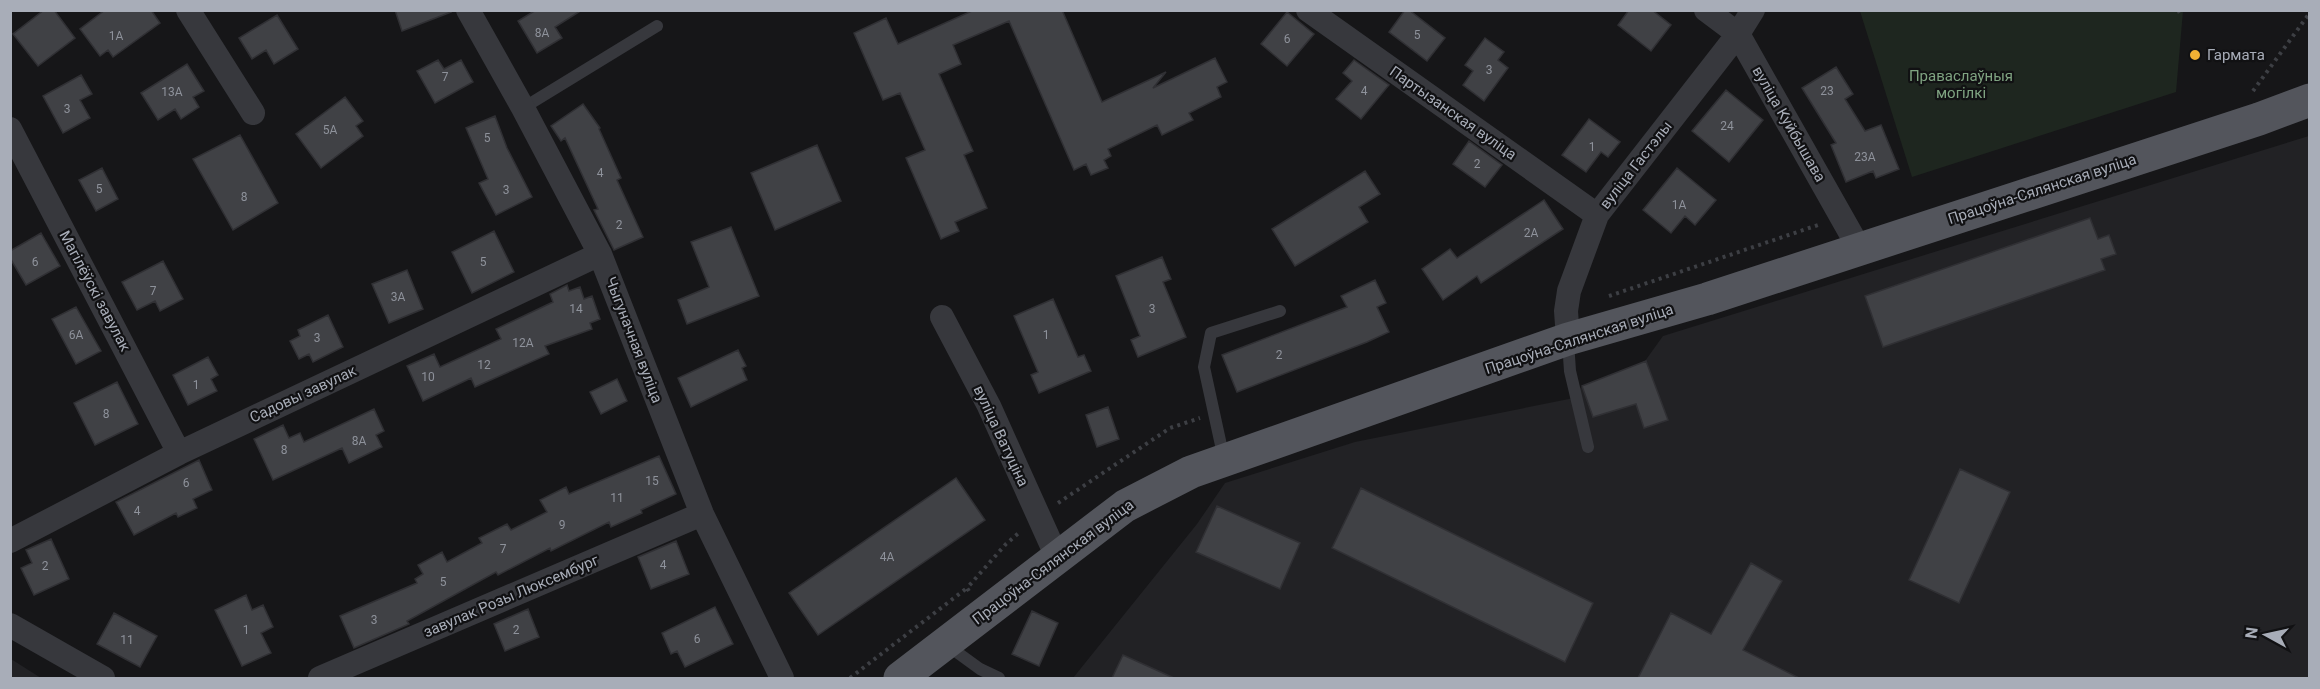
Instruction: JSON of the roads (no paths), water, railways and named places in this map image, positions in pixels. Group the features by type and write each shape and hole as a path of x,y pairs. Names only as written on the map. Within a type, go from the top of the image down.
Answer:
{"main road":[{"name":"Працоўна-Сялянская вуліца","path":"900,678 1125,506 1191,472 1225,461 1567,325 1707,299 2259,119 2310,99"}],"street":[{"path":"188,10 253,112"},
{"name":"Чыгуначная вуліца","path":"468,10 600,254 702,514 782,678"},
{"name":"Партызанская вуліца","path":"1308,10 1598,215"},
{"name":"вуліца Куйбышава","path":"1706,10 1738,34 1859,248"},
{"name":"вуліца Гастэлы","path":"1567,325 1569,291 1598,215 1738,34 1753,10"},
{"name":"Магілёўскі завулак","path":"10,129 179,453"},
{"name":"Садовы завулак","path":"10,541 179,453 600,254"},
{"name":"вуліца Ватуціна","path":"942,317 989,406 1057,557"},
{"name":"завулак Розы Люксембург","path":"320,678 702,514"},
{"path":"10,625 103,678"}],"lane":[{"path":"523,108 657,26"},
{"path":"1225,461 1204,367 1211,333 1280,311"},
{"path":"1567,325 1570,371 1588,447"},
{"path":"944,644 980,669 999,678"}],"place":[{"name":"Гармата","path":"2195,55"}],"park label":[{"name":"Праваслаўныя могілкі","path":"1961,84"}]}
